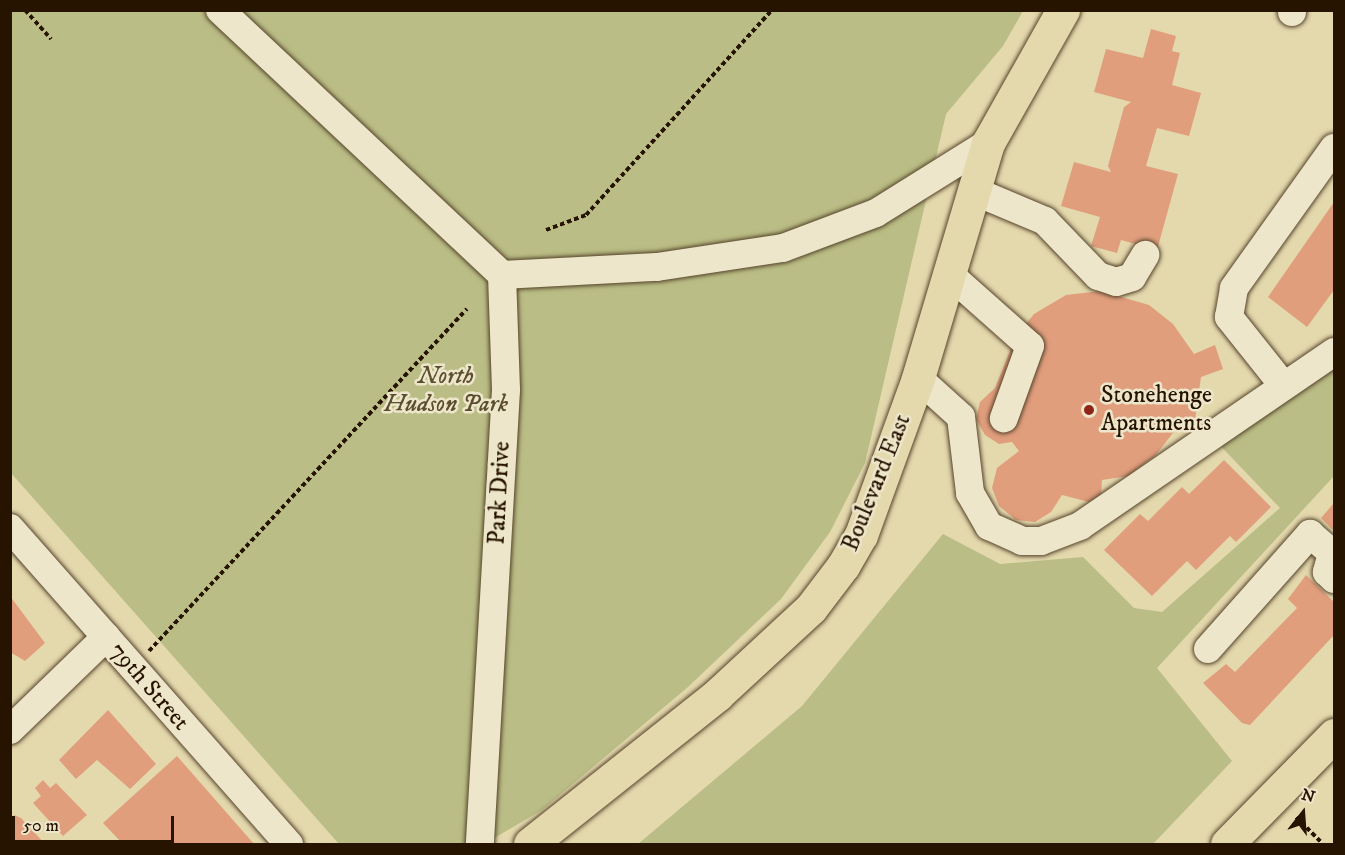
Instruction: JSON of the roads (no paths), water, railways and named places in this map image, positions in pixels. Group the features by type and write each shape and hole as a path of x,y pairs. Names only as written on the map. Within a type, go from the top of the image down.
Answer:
{"main road":[{"name":"Boulevard East","path":"530,844 717,696 811,608 861,535 918,378 988,143 1063,10"},
{"path":"1227,844 1335,735"}],"street":[{"path":"220,10 502,275 657,267 783,248 876,213 988,143"},
{"path":"1283,385 1229,317 1234,288 1335,148"},
{"path":"974,191 1045,221 1098,276 1116,282 1132,278 1145,255"},
{"path":"949,274 1030,346 1004,418"},
{"name":"Park Drive","path":"480,844 506,390 502,275"},
{"path":"918,378 961,417 970,493 982,518 1004,535 1041,542 1080,526 1283,385 1335,352"},
{"name":"79th Street","path":"10,528 289,844"},
{"path":"1208,649 1310,534 1332,553 1327,572 1335,579"},
{"path":"10,730 106,637"}],"place":[{"name":"Stonehenge Apartments","path":"1089,410"}],"park label":[{"name":"North Hudson Park","path":"446,391"}]}
